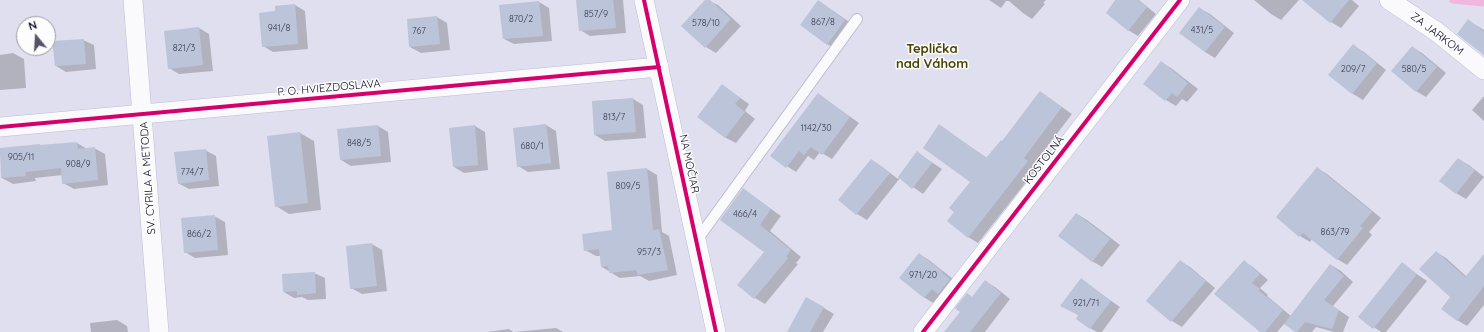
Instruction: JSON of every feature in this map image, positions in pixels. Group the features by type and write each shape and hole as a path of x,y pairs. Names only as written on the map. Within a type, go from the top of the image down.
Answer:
{"street":[{"name":"SV. CYRILA A METODA","path":"133,0 159,332"},
{"name":"NA MOČIAR","path":"644,0 716,332"},
{"name":"KOSTOLNÁ","path":"923,332 1180,0"},
{"name":"ZA JARKOM","path":"1390,0 1437,32 1484,70"},
{"name":"P. O. HVIEZDOSLAVA","path":"0,126 659,67"}],"lane":[{"path":"697,240 858,19"}],"building":[{"path":"576,0 613,0 616,28 579,31"},
{"path":"705,0 710,0 731,19 705,48 681,26"},
{"path":"818,0 845,20 827,45 800,25"},
{"path":"1115,0 1138,0 1147,7 1128,31 1106,13"},
{"path":"1302,0 1349,0 1330,23"},
{"path":"539,1 543,36 503,39 499,5"},
{"path":"295,4 298,44 262,47 259,13 275,11 275,6"},
{"path":"1199,7 1225,27 1205,52 1179,33"},
{"path":"437,16 440,44 409,47 407,19"},
{"path":"1468,19 1484,32 1484,55 1457,34"},
{"path":"199,27 203,65 168,69 164,31"},
{"path":"84,39 86,64 55,66 54,56 56,56 56,41"},
{"path":"1353,44 1377,63 1352,94 1328,75"},
{"path":"1412,46 1437,67 1416,92 1391,71"},
{"path":"1161,61 1188,83 1177,97 1172,93 1165,101 1143,84"},
{"path":"722,84 740,98 735,104 745,112 725,138 697,117"},
{"path":"1040,91 1062,107 1024,158 1028,161 968,238 947,221 954,212 949,208 970,182 923,148 939,124 986,158 1001,140 1002,141"},
{"path":"818,93 850,117 822,155 811,147 804,155 799,151 786,168 770,156"},
{"path":"633,98 636,132 594,135 592,101"},
{"path":"546,124 551,163 517,167 513,128"},
{"path":"378,125 381,156 340,160 337,129"},
{"path":"475,125 478,165 453,167 449,128"},
{"path":"300,132 308,203 275,207 267,136"},
{"path":"77,142 78,149 95,147 98,180 62,184 61,168 25,172 26,176 1,178 0,148"},
{"path":"206,149 209,180 178,184 174,152"},
{"path":"917,151 932,163 912,189 898,177"},
{"path":"1458,158 1475,170 1456,194 1439,181"},
{"path":"871,159 890,173 856,215 838,200"},
{"path":"1317,167 1372,212 1360,226 1363,228 1337,260 1303,233 1299,237 1276,217"},
{"path":"647,168 653,230 659,229 668,270 638,275 636,270 609,273 608,266 601,267 599,249 584,251 582,234 612,230 607,172"},
{"path":"743,188 771,209 760,225 791,250 786,256 788,258 754,299 737,285 764,252 720,220"},
{"path":"1076,213 1110,239 1092,262 1058,236"},
{"path":"215,215 218,250 184,253 181,218"},
{"path":"372,243 377,286 350,289 346,246"},
{"path":"1436,251 1465,277 1484,254 1484,286 1457,321 1441,309 1450,297 1419,269"},
{"path":"919,253 950,279 938,294 932,289 924,298 899,278"},
{"path":"1180,260 1206,281 1171,322 1146,301"},
{"path":"1244,260 1260,274 1252,283 1260,289 1259,291 1283,310 1265,332 1260,332 1214,294"},
{"path":"1402,262 1417,274 1373,329 1358,317"},
{"path":"1330,264 1344,276 1324,300 1339,310 1332,329 1305,322 1297,332 1295,332 1284,324"},
{"path":"315,272 316,293 297,295 297,291 283,292 282,274"},
{"path":"1081,278 1111,301 1090,329 1076,319 1078,315 1060,306"},
{"path":"985,280 1001,293 970,332 944,332 960,312 955,308 967,293 972,297"},
{"path":"806,297 824,307 810,332 787,332"}],"waterway":[{"path":"1453,0 1484,3"}],"cycle path":[{"path":"644,0 716,332"},
{"path":"923,332 1180,0"},
{"path":"0,127 659,67"}],"district":[{"name":"Teplička nad Váhom","path":"932,56"}]}
